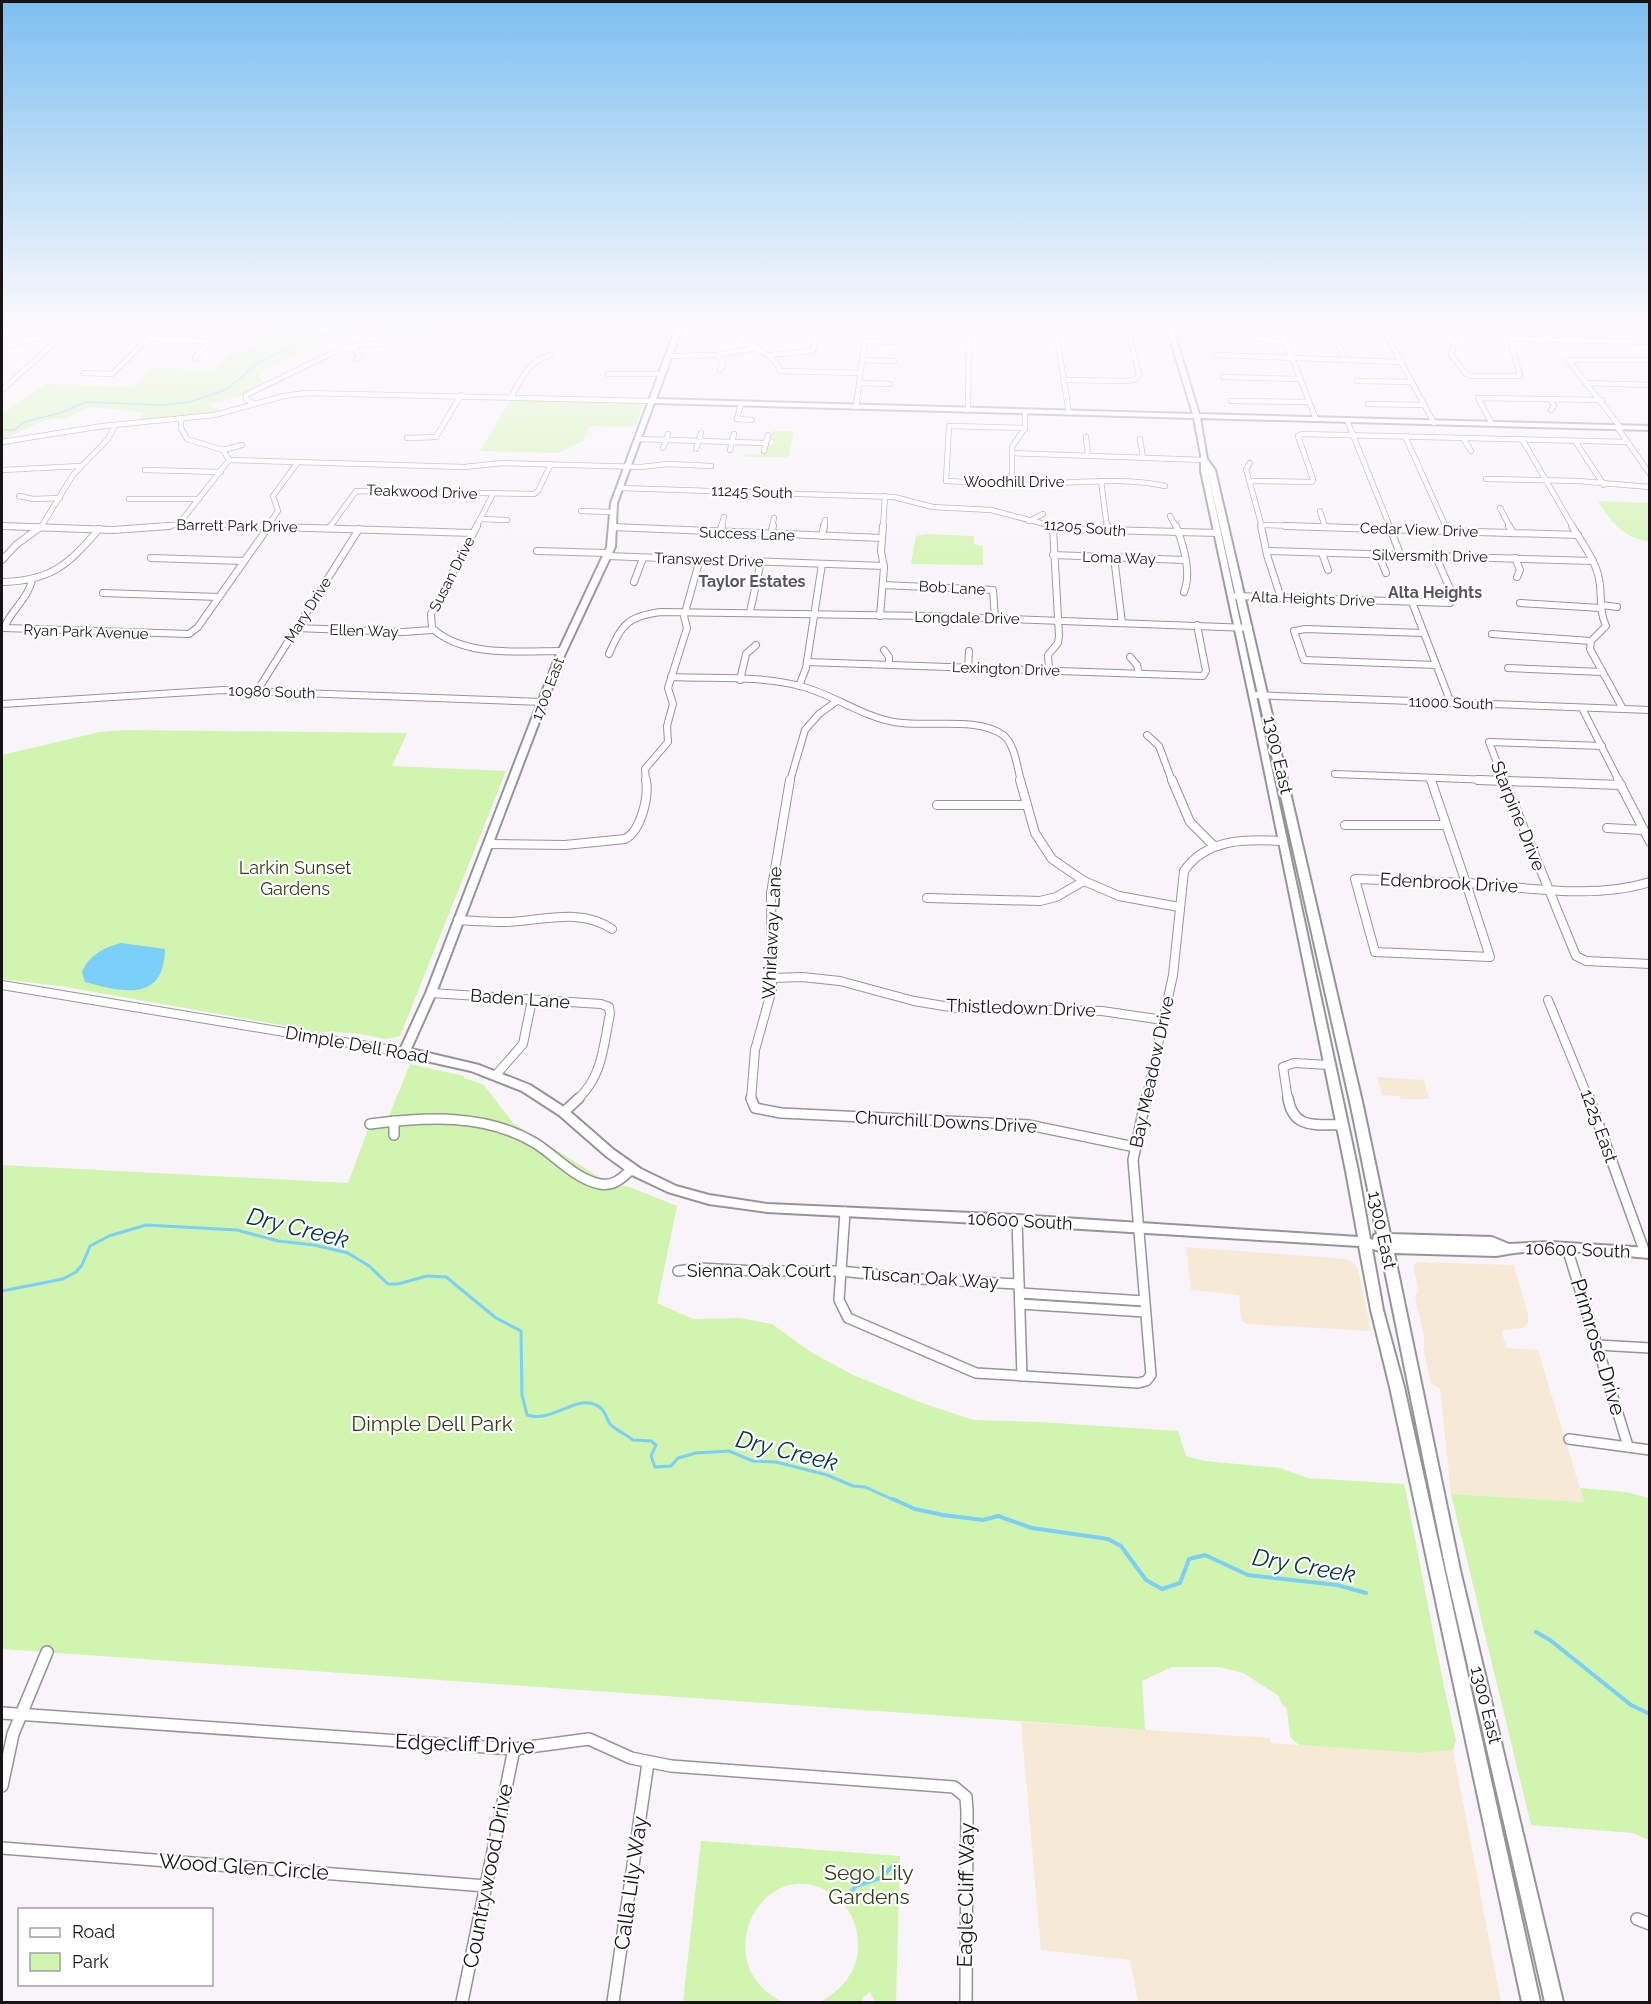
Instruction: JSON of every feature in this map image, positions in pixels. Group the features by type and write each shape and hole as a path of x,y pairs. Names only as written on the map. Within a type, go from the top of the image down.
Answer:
{"main road":[{"name":"1700 East","path":"404,1052 430,993 563,651 608,555 613,540 612,512 645,419"},
{"name":"1300 East","path":"1196,419 1205,460 1204,471 1342,1125 1363,1242 1450,1639 1483,1774 1531,2002"},
{"path":"1297,419 1650,428"},
{"name":"1300 East","path":"1205,460 1212,470 1249,628 1357,1106 1453,1570 1554,2002"},
{"path":"1283,841 1292,845 1305,882"},
{"name":"Dimple Dell Road","path":"404,1052 445,1059 496,1075 536,1094 564,1112 632,1169 678,1192"},
{"name":"10600 South","path":"678,1192 748,1207 1017,1220 1385,1242 1496,1251 1507,1248 1567,1248 1647,1253"}],"street":[{"path":"2,442 113,425 176,419"},
{"path":"181,419 179,431 186,438 223,450 242,445"},
{"path":"407,438 436,437 447,419"},
{"path":"737,419 752,420"},
{"path":"1012,484 1011,453 1013,444 1025,428 1025,419"},
{"path":"1432,419 1434,423"},
{"path":"1489,419 1492,424"},
{"path":"1613,419 1650,474"},
{"path":"1347,420 1401,556"},
{"path":"2,560 17,544 41,528 81,466 111,433 113,425"},
{"name":"Woodhill Drive","path":"1025,428 949,426 947,482 1012,484 1101,481 1152,483 1165,486"},
{"path":"696,449 701,433"},
{"path":"1249,481 1312,482 1299,435 1306,433 1627,442"},
{"path":"730,450 734,434"},
{"path":"764,451 768,435"},
{"path":"1405,436 1448,531"},
{"path":"638,439 667,437 699,441 766,443"},
{"path":"663,448 667,437"},
{"path":"1086,438 1088,455"},
{"path":"1463,438 1471,452"},
{"path":"1140,439 1143,458"},
{"path":"1522,439 1578,534 1600,579 1600,607 1606,626 1591,641 1590,648 1623,709"},
{"path":"1575,441 1604,485"},
{"path":"223,450 229,460"},
{"path":"1011,453 1205,460"},
{"path":"229,460 464,467 504,463 711,466"},
{"path":"178,525 229,460"},
{"path":"103,593 219,597 278,511 273,496 298,462"},
{"path":"1250,463 1246,469 1281,598"},
{"name":"Teakwood Drive","path":"329,528 356,491 534,494 538,491 551,464"},
{"path":"2,470 81,466"},
{"path":"145,470 221,472"},
{"path":"1486,479 1546,480 1650,487"},
{"path":"1101,481 1108,531"},
{"name":"11245 South","path":"620,488 885,496"},
{"path":"418,501 423,492"},
{"name":"Susan Drive","path":"493,494 431,614 432,630 444,640 473,647 563,651"},
{"path":"19,496 33,499 60,498"},
{"path":"880,616 884,566 881,555 885,496"},
{"name":"11205 South","path":"885,496 905,498 949,510 991,510 1053,528 1218,534"},
{"path":"129,499 199,500"},
{"path":"1500,508 1513,532"},
{"path":"581,511 612,512"},
{"path":"1320,511 1325,527"},
{"path":"1029,521 1043,514"},
{"path":"1170,516 1176,523 1184,560 1188,584 1184,592"},
{"path":"720,533 724,517"},
{"path":"771,535 774,518"},
{"path":"480,519 507,520"},
{"path":"822,537 825,520"},
{"name":"Barrett Park Drive","path":"2,526 99,529 178,525 268,526 473,532"},
{"name":"Cedar View Drive","path":"1261,525 1578,534"},
{"name":"Success Lane","path":"612,527 882,538"},
{"path":"1048,671 1048,655 1059,640 1053,528"},
{"path":"2,582 32,580 63,568 99,529"},
{"name":"Mary Drive","path":"257,691 359,529"},
{"name":"Transwest Drive","path":"537,551 643,558 884,566"},
{"name":"Silversmith Drive","path":"1267,551 1593,561"},
{"path":"1322,553 1328,570"},
{"name":"Loma Way","path":"1053,555 1184,560"},
{"path":"1379,555 1386,573"},
{"path":"1114,557 1122,623"},
{"name":"Alta Heights Drive","path":"1232,596 1450,603 1454,600 1436,557"},
{"path":"151,558 244,561"},
{"path":"634,582 643,558"},
{"path":"1515,558 1521,570 1517,577"},
{"path":"488,844 540,846 589,842 614,843 631,838 636,831 646,793 645,769 668,742 668,726 673,708 668,692 687,628 685,611 700,560"},
{"path":"750,612 761,561"},
{"path":"799,686 807,662 822,564"},
{"name":"Ryan Park Avenue","path":"32,580 28,594 7,620 4,628 189,634 198,627 219,597"},
{"name":"Bob Lane","path":"883,585 993,590 995,619"},
{"path":"1412,602 1451,703"},
{"path":"1520,603 1617,607"},
{"name":"Longdale Drive","path":"609,654 618,630 628,620 652,613 685,611 1249,628"},
{"name":"Lexington Drive","path":"807,662 1205,675 1197,626"},
{"name":"Ellen Way","path":"296,628 404,632 432,630"},
{"path":"1423,633 1295,629 1304,660 1436,665"},
{"path":"1492,634 1591,641"},
{"path":"740,680 746,654 749,648 756,645"},
{"path":"884,650 889,657 889,665"},
{"path":"968,668 969,651"},
{"path":"1130,657 1137,665 1139,674"},
{"path":"1508,668 1602,672"},
{"path":"671,677 740,680 799,686 893,722 978,726 998,730 1010,743 1035,833 1044,850 1062,867 1084,881 1119,896 1179,907"},
{"name":"10980 South","path":"2,704 207,691 543,702"},
{"name":"11000 South","path":"1253,695 1650,710"},
{"name":"Whirlaway Lane","path":"755,1108 751,1100 751,1089 755,1050 769,1002 773,978 771,892 787,791 805,730 819,714 837,701"},
{"path":"1582,708 1650,842"},
{"path":"1147,735 1159,746 1183,810 1190,822 1214,846"},
{"name":"Starpine Drive","path":"1602,746 1489,742 1572,950 1579,959 1650,964"},
{"path":"1335,774 1621,785"},
{"path":"1430,778 1466,883"},
{"path":"938,805 1027,805"},
{"path":"1345,825 1446,825"},
{"path":"1607,828 1643,830"},
{"name":"Bay Meadow Drive","path":"1022,1376 1138,1383 1146,1381 1151,1375 1132,1173 1135,1147 1175,962 1181,880 1187,865 1198,854 1214,846 1244,840 1283,841"},
{"name":"Edenbrook Drive","path":"1466,883 1490,957 1375,952 1355,879 1466,883 1620,890 1648,885"},
{"path":"927,898 1041,900 1056,897 1084,881"},
{"path":"458,920 508,922 561,916 579,917 598,920 612,929"},
{"name":"Thistledown Drive","path":"773,978 840,981 914,1001 956,1008 1115,1012 1163,1020"},
{"name":"Dimple Dell Road","path":"2,986 404,1052"},
{"name":"Baden Lane","path":"430,993 601,1004 609,1007 610,1014 597,1076 588,1089 564,1112"},
{"path":"496,1075 523,1044 532,1000"},
{"name":"1225 East","path":"1548,1000 1582,1080 1647,1253"},
{"path":"1329,1065 1294,1063 1283,1067 1290,1110 1295,1120 1342,1125"},
{"name":"Churchill Downs Drive","path":"755,1108 781,1113 1029,1125 1135,1147"},
{"path":"370,1124 437,1118 480,1123 499,1128 534,1143 598,1184 613,1184 632,1169"},
{"path":"393,1121 394,1135"},
{"path":"845,1212 839,1300 848,1318 976,1372 1022,1376 1017,1220"},
{"name":"Primrose Drive","path":"1567,1248 1628,1446"},
{"name":"Sienna Oak Court","path":"678,1271 710,1268 755,1271 840,1271"},
{"name":"Tuscan Oak Way","path":"840,1271 1144,1301"},
{"path":"1020,1304 1145,1312"},
{"path":"1598,1346 1650,1348"},
{"path":"1569,1439 1650,1450"},
{"path":"2,1786 6,1757 20,1714 47,1652"},
{"name":"Edgecliff Drive","path":"2,1713 514,1749 589,1739 613,1751 671,1767 948,1786 959,1790"},
{"name":"Countrywood Drive","path":"462,2002 514,1749"},
{"name":"Calla Lily Way","path":"613,2002 648,1762"},
{"name":"Eagle Cliff Way","path":"959,1790 966,1797 967,1811 966,2002"},
{"name":"Wood Glen Circle","path":"2,1848 486,1886"}],"shaded area":[{"path":"1377,1077 1424,1080 1429,1099 1401,1099 1400,1096 1382,1095"},
{"path":"1186,1247 1346,1259 1354,1263 1358,1269 1371,1331 1246,1324 1241,1319 1239,1295 1191,1290"},
{"path":"1419,1262 1514,1265 1528,1315 1528,1323 1523,1328 1503,1330 1502,1334 1507,1348 1538,1350 1584,1502 1451,1494 1440,1389 1431,1383 1415,1296 1419,1291 1413,1265"},
{"path":"1021,1722 1271,1738 1270,1743 1282,1744 1421,1753 1453,1750 1501,2002 1138,2002 1130,1960 1041,1950"}],"green space":[{"path":"2,419 66,419 45,420 2,440"},
{"path":"140,419 162,419 139,421"},
{"path":"499,419 638,419 635,427 590,426 583,441 558,453 480,451"},
{"path":"772,431 794,431 788,457 745,457 745,454 759,455 760,452 766,452 768,445 773,445 773,441 770,440"},
{"path":"1598,501 1649,503 1649,541 1640,540 1625,533"},
{"path":"926,534 974,536 974,544 983,546 983,565 911,564 916,536"},
{"name":"Larkin Sunset Gardens","path":"126,730 407,733 392,766 506,771 400,1036 386,1039 355,1033 321,1032 60,986 2,979 2,755 100,732"},
{"name":"Dimple Dell Park","path":"410,1064 464,1076 464,1078 484,1085 513,1123 615,1187 627,1186 677,1206 657,1303 693,1319 740,1318 772,1324 809,1351 853,1375 922,1403 973,1420 1178,1431 1186,1456 1205,1461 1280,1468 1308,1478 1404,1484 1456,1740 1453,1750 1421,1753 1299,1745 1290,1737 1287,1709 1281,1703 1279,1696 1243,1673 1219,1667 1172,1667 1142,1681 1145,1730 2,1649 2,1165 348,1183 372,1119 389,1116"},
{"path":"1580,1488 1626,1492 1649,1498 1649,1840 1633,1833 1531,1825 1451,1494 1584,1502"},
{"name":"Sego Lily Gardens","path":"701,1841 900,1856 896,2002 875,2002 870,1992 863,1997 862,2002 820,2002 848,1979 856,1963 858,1937 848,1909 838,1898 807,1884 784,1887 765,1899 752,1917 746,1940 748,1963 760,1985 783,2002 683,2002"}],"water":[{"path":"121,943 165,949 163,966 157,978 149,986 139,990 113,989 85,982 82,972 93,956 103,949"}],"waterway":[{"path":"2,430 14,430 24,422 38,419"},
{"name":"Dry Creek","path":"2,1291 63,1279 76,1272 82,1265 90,1246 109,1236 146,1225 237,1230 278,1241 314,1245 348,1253 369,1266 388,1284 398,1284 427,1276 446,1277 496,1318 521,1331 522,1395 527,1415 545,1415 580,1403 588,1403 601,1408 610,1424 633,1440 651,1441 656,1445 651,1456 655,1467 671,1466 678,1458 696,1453 729,1451 753,1461 776,1462 827,1475 853,1486 865,1487 896,1501"},
{"name":"Dry Creek","path":"893,1499 915,1509 943,1515 983,1520 998,1516 1032,1528 1108,1539 1121,1546 1146,1580 1162,1589 1180,1583 1189,1559 1205,1555 1248,1575 1337,1585 1366,1593"},
{"name":"Dry Creek","path":"1536,1632 1550,1640 1631,1705 1650,1714"},
{"path":"846,1898 856,1886 880,1878 895,1864"}],"district":[{"name":"Taylor Estates","path":"752,581"},
{"name":"Alta Heights","path":"1435,592"}]}
